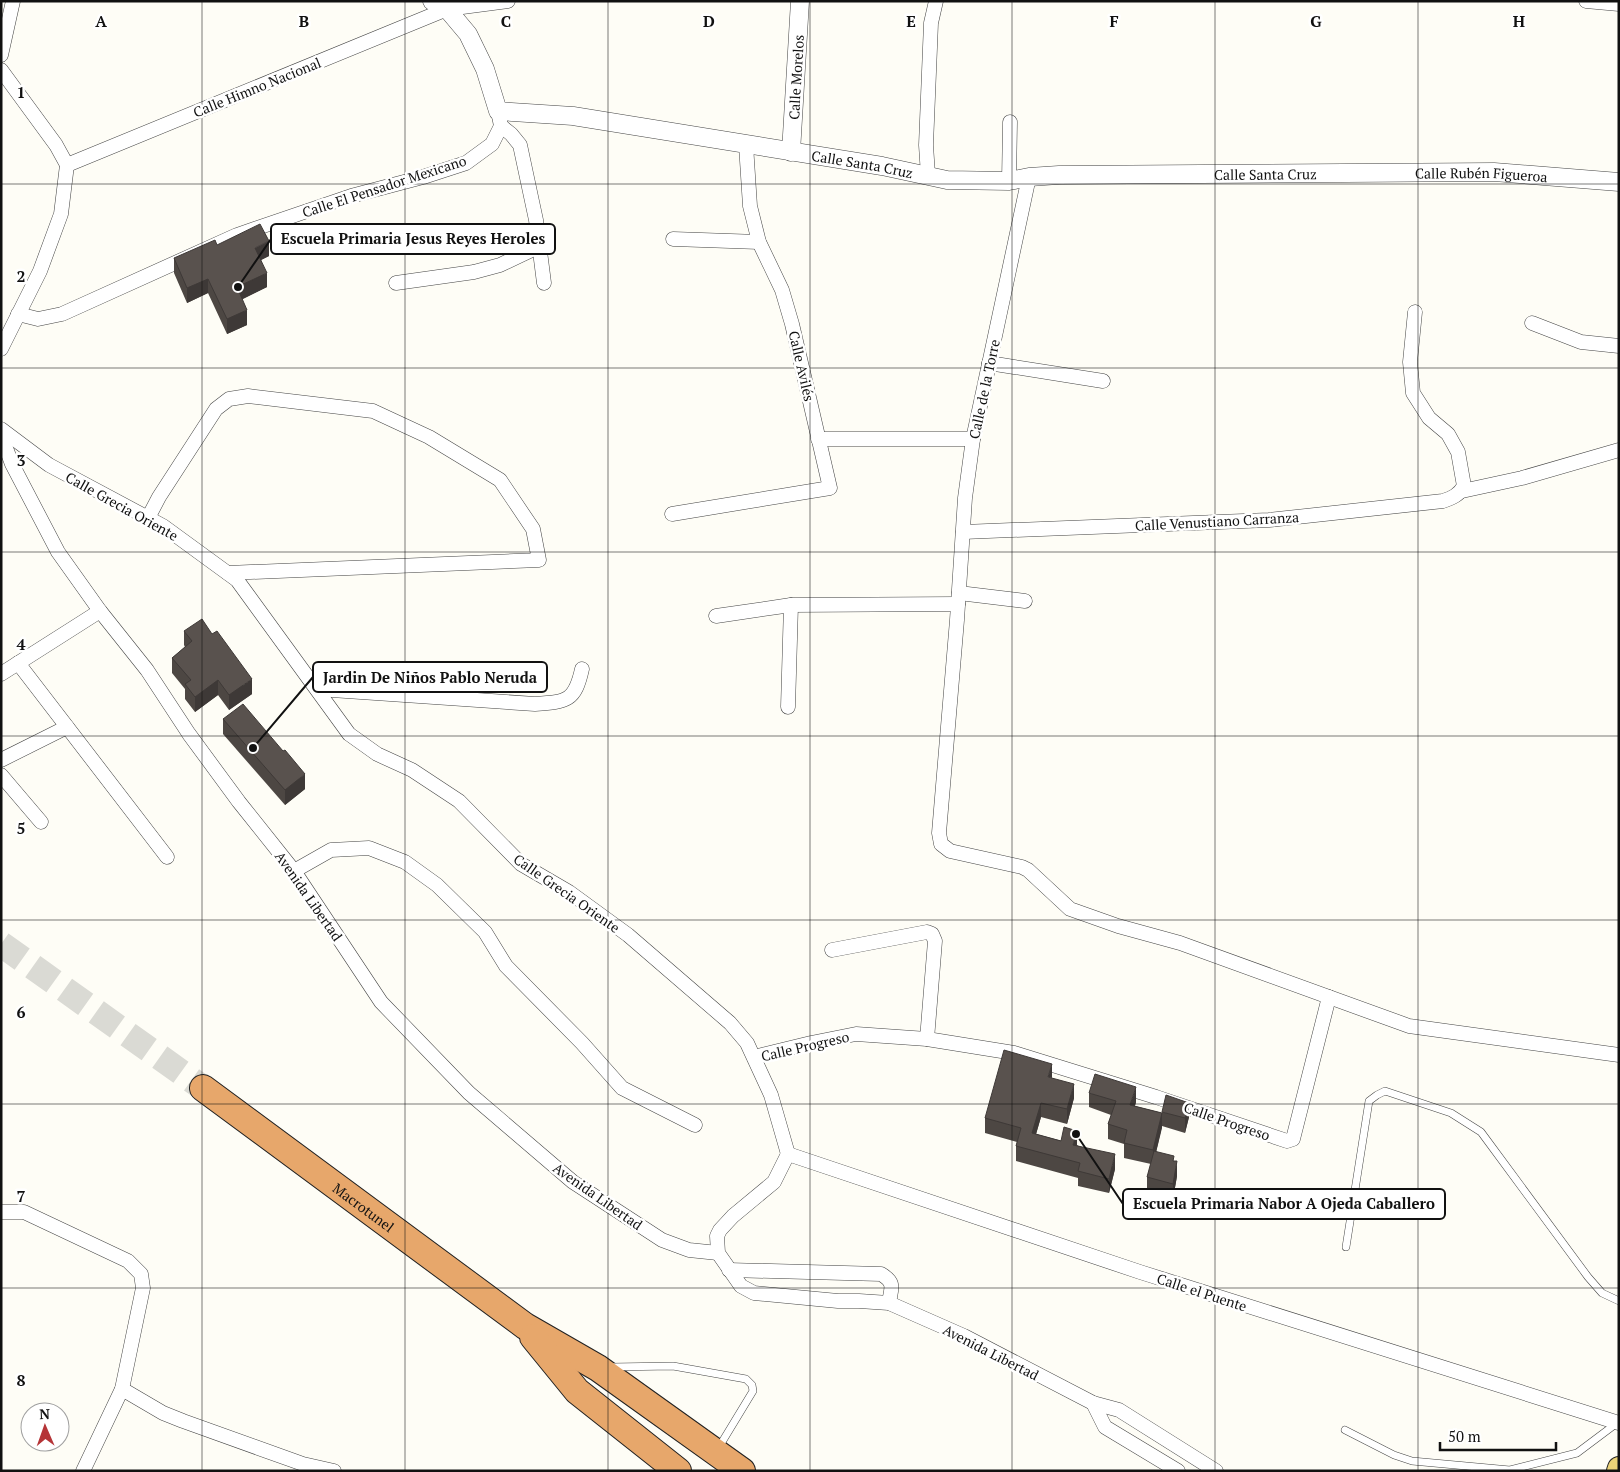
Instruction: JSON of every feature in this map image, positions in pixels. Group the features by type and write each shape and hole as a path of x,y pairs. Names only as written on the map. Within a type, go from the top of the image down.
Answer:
{"highway":[{"name":"Macrotunel","path":"203,1088 525,1326 598,1368 742,1471"},
{"name":"Macrotunel","path":"525,1326 577,1391 678,1471"}],"street":[{"path":"1,55 13,1"},
{"name":"Calle Himno Nacional","path":"68,165 442,4 508,1"},
{"name":"Calle Morelos","path":"791,152 800,1"},
{"path":"928,175 926,145 930,23 936,1"},
{"path":"1586,1 1619,4"},
{"path":"442,4 468,34 485,69 500,118 520,146 536,220 544,284"},
{"path":"1,70 56,145 68,165 61,214 40,271 1,349"},
{"name":"Calle Santa Cruz","path":"500,118 573,116 882,166 947,180 1010,182 1059,175 1345,172"},
{"name":"Calle El Pensador Mexicano","path":"18,314 38,319 62,314 237,235 351,196 423,177 466,163 492,144 500,118"},
{"path":"1010,122 1010,182"},
{"name":"Calle Avilés","path":"672,514 830,488 792,324 782,290 759,242 750,206 746,145"},
{"name":"Calle Rubén Figueroa","path":"1345,172 1494,172 1619,182"},
{"name":"Calle de la Torre","path":"1029,178 973,439 963,532 939,833 941,844 950,852 1022,867 1028,870 1070,909 1118,926 1180,943 1329,997"},
{"path":"672,239 759,242"},
{"path":"396,284 474,272 500,265 540,246"},
{"path":"1415,312 1410,362 1413,393 1429,418 1448,434 1458,452 1463,488"},
{"path":"1532,323 1581,342 1619,346"},
{"path":"989,363 1103,381"},
{"path":"148,518 159,497 216,409 229,399 248,396 374,411 430,437 500,480 533,530 539,560 228,573"},
{"name":"Calle Grecia Oriente","path":"1,429 48,465 163,526 237,580 349,734 377,754 412,770 459,801 521,864 569,892 628,935 730,1023 747,1043 771,1095 788,1154"},
{"name":"Avenida Libertad","path":"1,435 12,464 58,552 100,611 147,670 189,734 239,802 294,871 381,1002 469,1093 573,1182 662,1240 688,1250 718,1252"},
{"path":"818,440 973,439"},
{"name":"Calle Venustiano Carranza","path":"963,532 1269,520 1443,501 1454,497 1463,488 1522,478 1619,450"},
{"path":"716,616 791,605 958,598 1025,601"},
{"path":"788,707 791,605"},
{"path":"1,674 100,611"},
{"path":"18,663 167,857"},
{"path":"317,689 535,704 554,703 570,697 578,687 582,669"},
{"path":"1,760 67,727"},
{"path":"1,775 41,822"},
{"path":"294,871 331,850 369,848 405,862 438,885 485,932 506,966 582,1043 622,1088 695,1125"},
{"path":"832,950 927,932 932,934 935,941 927,1039"},
{"path":"1329,997 1408,1026 1619,1055"},
{"name":"Calle Progreso","path":"754,1058 811,1043 856,1034 927,1039 1014,1053 1291,1141 1329,997"},
{"path":"788,1154 774,1182 733,1216 720,1230 717,1236 718,1252 729,1270 881,1274 890,1280 892,1284 889,1303"},
{"name":"Calle el Puente","path":"788,1154 1140,1272 1618,1423"},
{"path":"1,1212 24,1212 128,1261 140,1274 143,1288 122,1389 82,1471"},
{"name":"Avenida Libertad","path":"729,1270 741,1286 754,1293 838,1302 889,1303 964,1336 1093,1403 1119,1410 1216,1471"},
{"path":"122,1389 163,1413 299,1467 334,1471"},
{"path":"1093,1403 1105,1427 1178,1471"}],"lane":[{"path":"1346,1247 1369,1101 1377,1094 1385,1091 1451,1113 1482,1132 1588,1277 1602,1293 1619,1301"},
{"path":"598,1368 673,1366 746,1379 752,1385 753,1391 716,1452"},
{"path":"1344,1430 1412,1461 1510,1470 1577,1453 1618,1423"}],"building":[{"path":"260,224 269,241 255,248 267,273 237,287 247,310 227,319 208,279 187,288 174,258 215,240 217,245"},
{"path":"202,619 212,634 217,631 252,679 229,695 218,680 195,697 185,684 191,680 172,658 192,641 184,631"},
{"path":"243,704 305,774 285,790 223,719"},
{"path":"1004,1050 1052,1064 1048,1077 1074,1084 1067,1109 1041,1103 1032,1133 1061,1141 1064,1127 1077,1131 1073,1145 1115,1154 1109,1179 1078,1171 1080,1163 1016,1146 1021,1128 985,1118"},
{"path":"1095,1074 1136,1087 1130,1105 1162,1113 1153,1150 1124,1143 1127,1130 1108,1124 1116,1101 1089,1093"},
{"path":"1166,1095 1189,1103 1185,1118 1162,1112"},
{"path":"1154,1151 1174,1156 1173,1161 1177,1161 1173,1184 1147,1177"}],"tunnel":[{"path":"1,944 203,1088"}],"place":[{"name":"Escuela Primaria Jesus Reyes Heroles","path":"238,287"},
{"name":"Jardin De Niños Pablo Neruda","path":"253,748"},
{"name":"Escuela Primaria Nabor A Ojeda Caballero","path":"1076,1134"}]}
